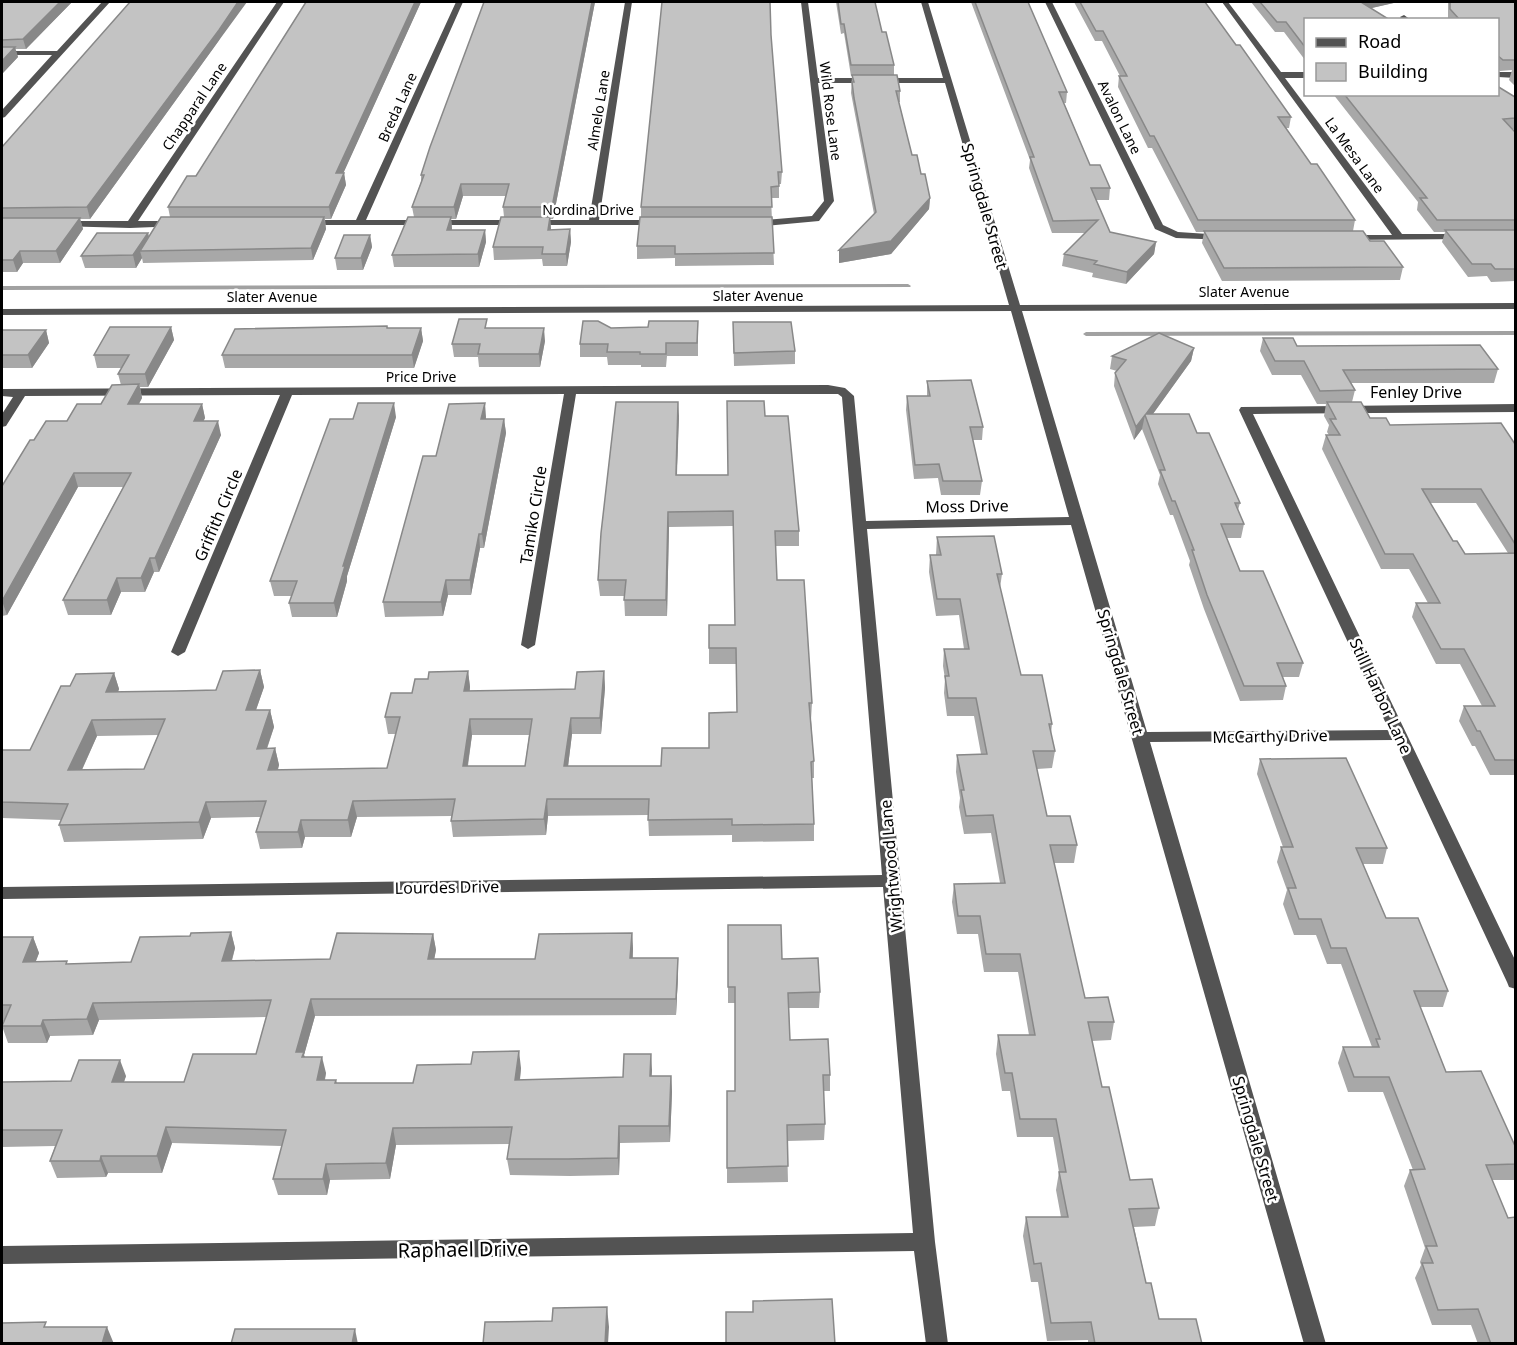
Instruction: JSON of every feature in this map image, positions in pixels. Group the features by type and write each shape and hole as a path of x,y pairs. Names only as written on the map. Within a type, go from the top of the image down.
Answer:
{"street":[{"path":"2,115 106,2"},
{"name":"Chapparal Lane","path":"130,225 280,2"},
{"name":"Breda Lane","path":"360,223 459,2"},
{"name":"Almelo Lane","path":"594,223 629,2"},
{"name":"Wild Rose Lane","path":"746,224 815,219 829,201 804,2"},
{"name":"Springdale Street","path":"925,2 1316,1344"},
{"name":"Avalon Lane","path":"1048,2 1159,227 1176,236 1236,238"},
{"name":"La Mesa Lane","path":"1225,2 1399,237"},
{"path":"2,53 60,53"},
{"path":"1279,75 1304,75"},
{"path":"1499,75 1515,75"},
{"path":"814,81 948,80"},
{"name":"Nordina Drive","path":"291,224 665,223"},
{"path":"48,224 188,224"},
{"path":"1329,238 1469,237"},
{"name":"Slater Avenue","path":"2,312 1515,306"},
{"name":"Tamiko Circle","path":"528,645 571,390"},
{"name":"Griffith Circle","path":"178,652 288,391"},
{"name":"Price Drive","path":"2,393 841,391"},
{"name":"Wrightwood Lane","path":"841,391 848,396 924,1242 937,1344"},
{"path":"2,423 21,393"},
{"name":"Fenley Drive","path":"1245,410 1515,408"},
{"name":"Still Harbor Lane","path":"1245,410 1515,982"},
{"name":"Moss Drive","path":"858,525 1077,521"},
{"name":"McCarthy Drive","path":"1140,738 1399,735"},
{"name":"Lourdes Drive","path":"2,893 892,881"},
{"name":"Raphael Drive","path":"2,1255 924,1242"}],"building":[{"path":"2,2 60,2 23,39 2,40"},
{"path":"130,2 238,2 87,207 2,208 2,147"},
{"path":"306,2 415,2 336,173 344,173 329,207 168,207 187,176 196,176"},
{"path":"484,2 592,2 552,207 503,207 509,184 461,184 454,207 412,207 424,175 421,175 430,147"},
{"path":"662,2 770,2 782,172 778,172 779,186 771,187 772,207 641,207"},
{"path":"838,2 875,2 882,32 886,32 894,65 851,65"},
{"path":"975,2 1028,2 1067,92 1059,92 1090,165 1100,165 1110,188 1091,188 1110,232 1156,242 1127,272 1094,264 1097,261 1064,254 1098,220 1053,221 1030,157 1034,157"},
{"path":"1080,2 1205,2 1236,45 1240,45 1291,117 1278,117 1311,164 1317,164 1355,220 1198,220 1154,136 1150,136 1119,76 1127,76 1103,31 1096,31"},
{"path":"1260,2 1361,2 1387,18 1304,18 1304,46 1286,22 1277,22"},
{"path":"1450,2 1515,2 1515,60 1503,60 1499,57 1499,18 1458,18 1450,9"},
{"path":"2,47 15,47 2,61"},
{"path":"852,75 897,75 900,91 896,91 912,155 917,155 921,174 925,174 930,198 891,241 839,250 876,212 854,98"},
{"path":"1499,87 1515,97 1515,118 1503,119 1515,132 1515,220 1437,220 1420,198 1427,198 1346,96 1499,96"},
{"path":"161,217 324,217 311,248 140,251"},
{"path":"408,217 451,217 447,230 485,230 478,254 392,255"},
{"path":"501,217 550,217 548,230 570,229 566,254 542,254 543,247 493,247"},
{"path":"640,217 772,217 774,253 675,254 675,246 637,246"},
{"path":"2,218 80,218 56,251 20,251 13,260 2,260"},
{"path":"1445,230 1515,230 1515,269 1495,269 1491,264 1472,264"},
{"path":"1204,231 1363,231 1370,241 1384,241 1403,267 1224,268"},
{"path":"97,233 148,233 133,255 81,256"},
{"path":"344,235 370,235 361,258 335,258"},
{"path":"459,319 487,319 485,328 544,328 539,354 478,354 480,344 452,344"},
{"path":"583,321 598,321 611,328 648,327 649,321 698,321 697,343 666,343 666,354 607,352 608,344 580,344"},
{"path":"733,322 791,322 795,351 734,353"},
{"path":"387,326 387,328 421,328 412,355 222,355 235,329"},
{"path":"110,327 171,327 145,374 118,374 129,355 94,355"},
{"path":"2,330 46,330 28,355 2,355"},
{"path":"1159,333 1194,348 1146,414 1189,414 1197,433 1209,433 1240,503 1235,503 1244,524 1221,524 1240,571 1263,571 1303,663 1277,663 1286,686 1244,686 1207,595 1192,550 1194,550 1175,501 1172,501 1160,470 1165,470 1145,415 1136,427 1115,373 1126,360 1112,356"},
{"path":"1263,338 1293,338 1297,346 1480,345 1498,369 1343,370 1355,390 1320,391 1304,361 1275,361"},
{"path":"971,380 983,427 970,427 982,481 943,481 939,464 915,465 907,396 930,396 927,381"},
{"path":"139,384 128,404 202,404 194,421 218,421 155,558 150,558 141,578 117,578 107,600 63,600 131,473 74,473 2,601 2,486 30,440 34,440 46,421 67,421 77,404 101,404 112,385"},
{"path":"727,401 764,401 765,416 788,416 799,531 775,531 777,580 804,580 812,703 809,703 814,761 811,762 814,824 732,825 732,819 648,820 649,799 547,799 544,819 451,821 455,799 353,801 348,820 301,820 298,832 256,832 266,801 206,802 199,822 59,825 68,804 2,802 2,750 30,750 61,686 70,686 76,674 114,673 106,692 176,691 216,690 223,671 260,670 246,710 270,710 257,749 275,748 268,770 387,768 400,717 385,717 391,693 412,693 415,679 428,679 429,672 468,671 464,691 575,689 577,672 604,671 600,718 571,718 564,766 661,766 662,748 709,748 709,713 737,712 736,648 709,648 709,625 735,625 733,511 668,512 666,600 624,600 626,580 598,580 616,402 678,402 676,475 728,475","holes":["165,719 144,769 68,770 92,720","470,719 532,719 525,766 463,766"]},
{"path":"1327,402 1361,402 1370,418 1386,418 1390,425 1501,423 1515,444 1515,544 1481,489 1422,489 1453,541 1457,541 1465,554 1515,553 1515,760 1495,760 1480,731 1477,731 1464,706 1495,706 1464,649 1441,649 1416,603 1440,603 1413,554 1385,554 1326,435 1340,435 1330,419 1336,419"},
{"path":"358,403 394,403 343,566 345,566 334,603 289,603 297,581 270,581 330,419 353,419"},
{"path":"485,403 481,419 504,419 482,534 479,534 470,580 446,580 441,602 383,602 423,456 436,456 449,404"},
{"path":"994,536 1002,574 997,574 1021,675 1042,675 1052,724 1049,724 1055,751 1033,751 1047,816 1070,816 1077,845 1050,845 1085,998 1108,997 1114,1022 1088,1022 1102,1087 1109,1087 1130,1180 1152,1179 1159,1208 1129,1209 1146,1283 1151,1283 1159,1319 1196,1319 1202,1344 1095,1344 1091,1322 1051,1323 1041,1263 1034,1264 1026,1217 1068,1217 1059,1172 1066,1172 1056,1119 1020,1119 1012,1073 1005,1073 998,1035 1035,1035 1020,954 986,954 980,916 958,916 954,884 1005,883 993,815 966,816 961,790 964,790 957,755 987,754 976,698 948,698 945,676 949,676 944,649 969,649 960,599 937,599 930,555 941,555 937,537"},
{"path":"1346,758 1387,848 1356,848 1386,918 1418,918 1448,991 1414,991 1446,1072 1481,1071 1515,1146 1515,1164 1486,1165 1508,1218 1515,1217 1515,1344 1491,1344 1478,1309 1438,1310 1422,1263 1433,1263 1426,1246 1437,1246 1410,1170 1425,1169 1389,1077 1354,1077 1343,1047 1379,1047 1376,1039 1380,1039 1346,948 1331,948 1321,919 1299,919 1288,888 1296,888 1281,847 1293,847 1260,759"},
{"path":"728,925 781,925 782,959 818,958 820,992 788,993 790,1040 828,1039 830,1075 823,1075 825,1124 787,1125 788,1166 727,1168 727,1091 735,1091 735,987 728,987"},
{"path":"231,932 222,961 330,959 337,933 433,934 428,959 535,959 539,934 632,933 630,958 678,958 676,999 311,999 296,1052 304,1052 302,1057 322,1057 317,1080 336,1080 335,1083 413,1083 417,1065 471,1064 473,1052 519,1051 515,1080 623,1077 624,1054 651,1054 650,1076 671,1076 669,1126 619,1126 618,1158 568,1159 507,1159 512,1127 393,1128 386,1163 326,1164 323,1179 273,1179 286,1130 166,1127 157,1156 101,1156 100,1161 50,1161 62,1130 2,1130 2,1082 71,1081 79,1060 120,1060 112,1082 184,1082 193,1054 256,1054 271,1000 93,1003 87,1019 43,1020 41,1026 2,1026 11,1005 2,1005 2,937 33,937 23,962 67,961 66,964 131,962 140,937"},
{"path":"832,1299 835,1344 726,1344 726,1312 753,1312 753,1301"},
{"path":"607,1307 605,1344 483,1344 485,1322 552,1321 553,1308"},
{"path":"46,1322 44,1327 107,1327 102,1344 2,1344 2,1323"},
{"path":"235,1329 355,1329 352,1344 231,1344"}],"waterway":[{"path":"2,288 908,286"},
{"path":"1086,334 1516,333"}]}
